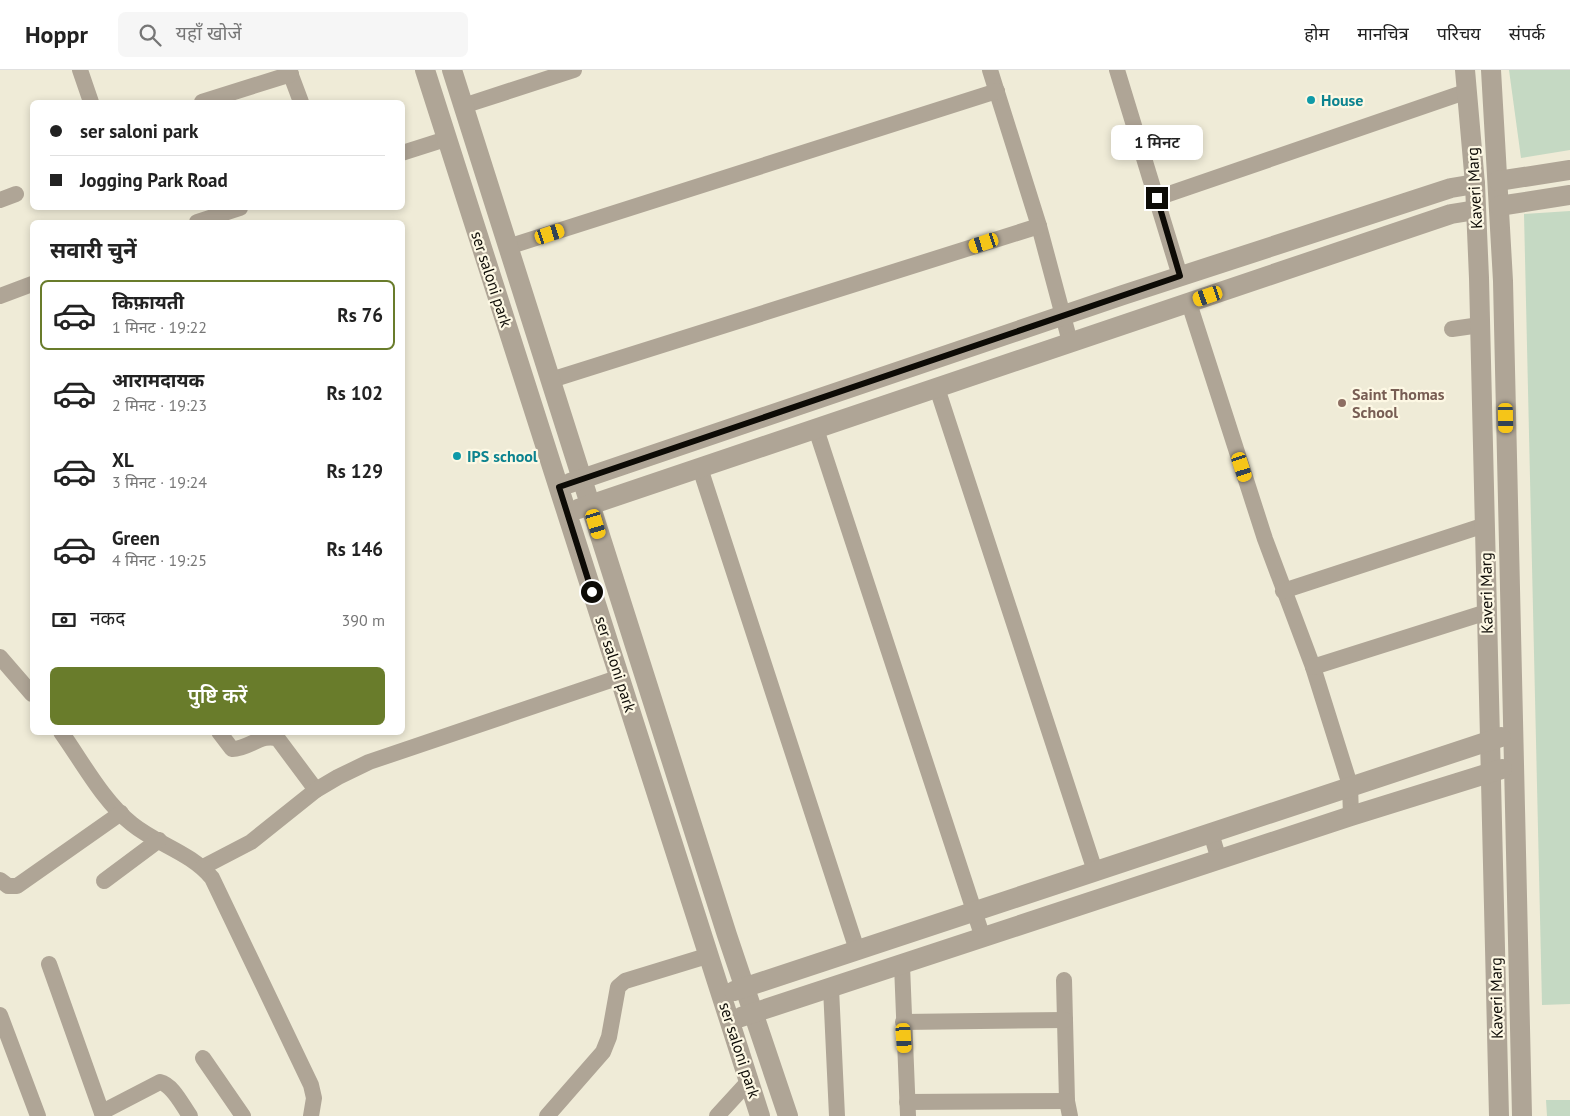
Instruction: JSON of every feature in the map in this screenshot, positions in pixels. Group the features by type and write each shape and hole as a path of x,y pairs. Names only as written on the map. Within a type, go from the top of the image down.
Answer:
{"street":[{"path":"80,70 90,100"},
{"name":"ser saloni park","path":"424,70 710,955 760,1116"},
{"path":"452,70 590,505 788,1116"},
{"path":"464,106 574,70"},
{"path":"990,70 1039,226 1070,342"},
{"path":"1118,70 1180,276"},
{"name":"Kaveri Marg","path":"1465,70 1475,184 1480,325 1499,1116"},
{"name":"Kaveri Marg","path":"1491,70 1503,281 1522,1116"},
{"path":"208,100 290,72 300,100"},
{"path":"508,247 996,91"},
{"path":"1157,198 1468,91"},
{"path":"405,152 446,139"},
{"path":"1498,181 1570,170"},
{"path":"559,487 1180,276 1447,190 1475,184"},
{"path":"0,200 16,194"},
{"path":"1499,206 1570,195"},
{"path":"203,220 234,210"},
{"path":"567,513 1451,214 1476,210"},
{"path":"551,380 1039,226"},
{"path":"0,296 30,285"},
{"path":"1189,303 1283,591 1313,667 1350,785 1351,816"},
{"path":"1452,329 1480,325"},
{"path":"937,388 1095,871"},
{"path":"816,429 983,938"},
{"path":"700,468 857,950"},
{"path":"1283,591 1485,525"},
{"path":"1313,667 1486,612"},
{"path":"0,657 30,692"},
{"path":"203,867 251,842 316,790 338,777 409,747 620,677"},
{"path":"722,995 1350,785 1513,733"},
{"path":"63,735 121,814 132,824 190,857 203,867 218,889 311,1085 314,1098 311,1116"},
{"path":"221,735 232,749 242,748 270,737 278,739 316,790"},
{"path":"730,1020 1351,816 1514,765"},
{"path":"0,880 8,886 17,886 121,814"},
{"path":"1211,833 1219,860"},
{"path":"104,881 158,840"},
{"path":"547,1116 603,1052 609,1037 618,986 625,981 710,955"},
{"path":"49,964 102,1114 160,1082 172,1090 190,1116"},
{"path":"902,965 908,1109 1069,1108 1064,980"},
{"path":"831,988 837,1116"},
{"path":"0,1015 38,1116"},
{"path":"903,1022 1065,1020"},
{"path":"203,1058 243,1116"},
{"path":"717,1116 750,1080"}],"green space":[{"path":"1509,70 1570,70 1570,150 1521,158"},
{"path":"1570,211 1570,1004 1542,1005 1524,214"},
{"path":"1546,1100 1570,1100 1570,1116 1547,1116"}],"place":[{"name":"House","path":"1311,100"},
{"name":"Saint Thomas School","path":"1342,403"},
{"name":"IPS school","path":"457,456"}],"route":[{"path":"592,592 559,487 1180,276 1157,198"}]}
